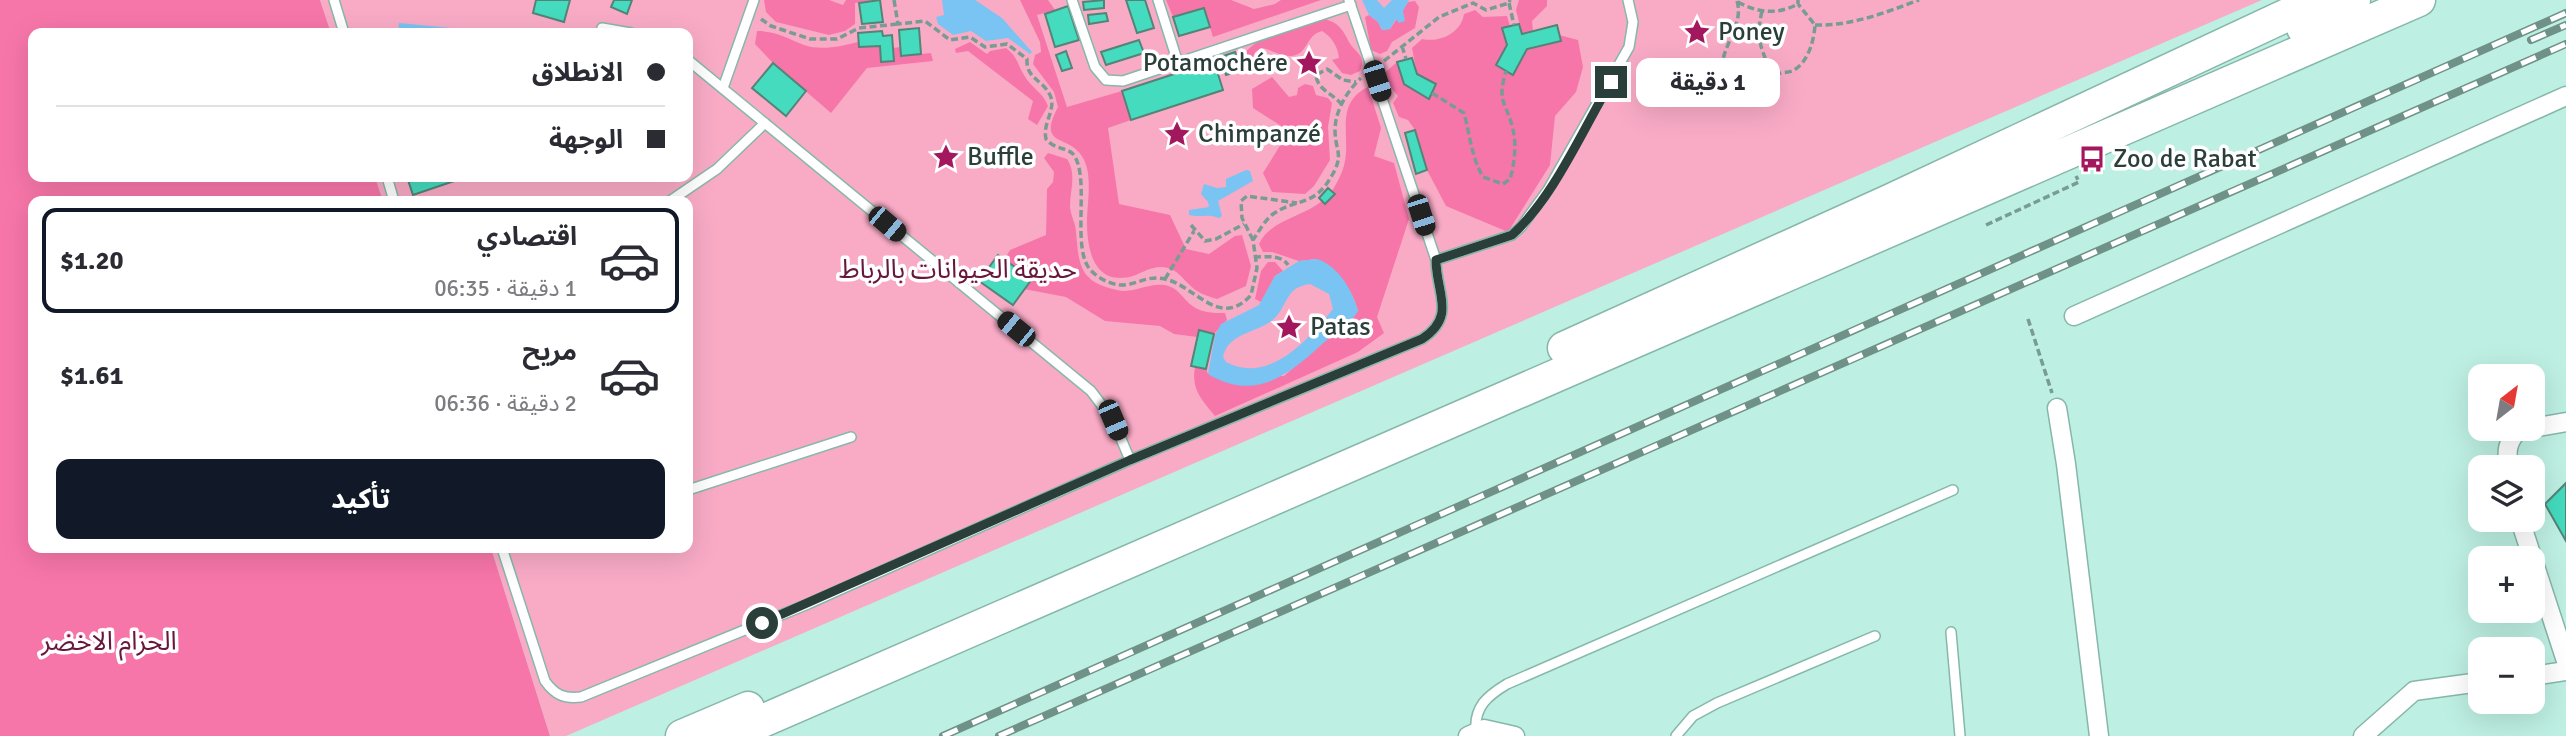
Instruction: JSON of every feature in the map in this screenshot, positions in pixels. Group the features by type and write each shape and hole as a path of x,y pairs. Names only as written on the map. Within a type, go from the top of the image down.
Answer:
{"highway":[{"path":"682,736 1277,478 1889,201 2319,0"},
{"path":"2231,80 2294,33 2354,0"},
{"path":"728,736 2418,0"}],"street":[{"path":"2074,316 2566,96"},
{"path":"2057,408 2083,593 2099,736"},
{"path":"2545,426 2566,422"},
{"path":"2525,532 2566,661"},
{"path":"2545,674 2566,671"},
{"path":"2363,736 2414,691 2468,684"},
{"path":"1472,734 1497,731 1515,736"}],"lane":[{"path":"334,0 342,28"},
{"path":"504,553 545,681 561,696 580,697 808,604 1130,460 1422,339 1437,326 1443,312 1436,260 1350,3 1123,81 1106,80 1095,67 1072,0"},
{"path":"1158,0 1178,62"},
{"path":"1436,260 1512,235 1531,216 1625,57 1633,36 1628,0"},
{"path":"723,88 753,4"},
{"path":"693,64 1091,391 1113,420 1130,460"},
{"path":"678,196 718,169 765,123"},
{"path":"693,488 851,437"},
{"path":"1472,734 1479,707 1489,695 1507,684 1953,489"},
{"path":"1951,632 1960,736"},
{"path":"1676,736 1693,716 1717,703 1875,636"}],"path":[{"path":"894,0 898,24"},
{"path":"1815,25 1852,23 1919,0"},
{"path":"1736,1 1752,10 1762,11 1784,11 1798,2 1815,25 1814,37 1805,58 1793,70 1759,84 1735,88 1728,83 1722,73 1721,60 1738,23 1740,10 1736,1"},
{"path":"1253,240 1272,215 1314,198 1330,180 1338,163 1340,148 1335,132 1342,105 1356,82 1439,17 1473,4 1486,10 1510,2 1514,25"},
{"path":"753,4 771,26 810,39 837,39 859,28 925,21 950,40 970,37 985,47 1007,44 1027,59 1027,69 1031,77 1050,96 1052,107 1046,123 1046,139 1058,149 1069,151 1074,156 1079,171 1083,255 1088,268 1112,284 1125,285 1139,279 1165,279 1176,283 1204,303 1220,307 1235,306 1246,300 1255,284 1257,268 1253,240 1244,224 1241,201 1247,196 1299,204"},
{"path":"1762,11 1757,32 1759,46 1768,63 1771,78"},
{"path":"1402,46 1406,59"},
{"path":"1342,105 1335,95 1324,90 1317,82 1316,75 1327,69 1343,80 1356,82"},
{"path":"1432,93 1464,113 1466,134 1476,165 1483,177 1503,184 1510,179 1513,170 1514,148 1514,133 1502,99 1506,71"},
{"path":"1986,225 2079,182"},
{"path":"1191,225 1205,241 1210,241 1244,224"},
{"path":"1165,279 1194,231"},
{"path":"1254,257 1274,257 1286,261 1288,265"},
{"path":"2028,319 2057,408"}],"green space":[{"name":"الحزام الاخضر","path":"0,0 320,0 329,28 28,28 28,182 377,182 381,196 28,196 28,553 493,553 550,736 0,736"},
{"name":"حديقة الحيوانات بالرباط","path":"320,0 2262,0 566,736 550,736 493,553 693,553 693,196 381,196 377,182 693,182 693,28 329,28"},
{"path":"764,0 829,0 843,5 846,0 876,0 855,3 855,24 845,31 829,35 776,22 766,12"},
{"path":"1020,0 1048,0 1055,10 1037,15 1067,107 1122,91 1131,120 1108,128 1119,204 1170,215 1186,249 1209,254 1235,236 1242,235 1251,266 1246,286 1217,299 1197,291 1168,268 1154,268 1120,278 1109,276 1095,264 1087,233 1089,181 1086,165 1077,150 1053,135 1052,120 1058,107 1054,92 1033,64 1035,55 1041,52 1040,42"},
{"path":"1166,0 1231,0 1254,9 1281,0 1321,0 1213,37 1204,8 1173,17"},
{"path":"1519,0 1547,0 1547,6 1532,21 1533,31 1522,34 1516,10"},
{"path":"1415,1 1419,7 1415,28 1392,42 1387,51 1380,54 1371,50 1365,17 1369,15 1378,22 1382,30 1390,29 1408,2"},
{"path":"1475,10 1483,17 1507,16 1510,26 1502,29 1507,45 1496,65 1512,75 1527,49 1560,42 1559,35 1578,40 1583,67 1576,92 1555,116 1550,165 1508,232 1446,206 1427,170 1415,130 1408,120 1399,117 1393,103 1398,96 1381,76 1397,62 1404,84 1429,99 1436,84 1417,74 1412,48 1422,39 1449,35 1459,26 1464,14"},
{"path":"1325,19 1340,28 1360,55 1360,71 1351,75 1342,73 1332,60 1339,58 1336,46 1322,31 1316,33 1303,50 1295,55 1289,56 1262,48 1255,52 1251,63 1254,69 1246,73 1241,59 1256,43 1266,37"},
{"path":"757,31 776,34 817,48 858,42 859,47 880,46 882,62 894,61 893,48 900,47 901,56 931,53 933,61 867,68 831,113 755,44"},
{"path":"970,42 987,54 1006,48 1013,54 1027,79 1048,106 1037,125 1028,119 1033,101 968,51 956,53 955,49"},
{"path":"1272,77 1289,97 1297,95 1298,88 1305,84 1313,86 1316,95 1328,98 1332,103 1328,127 1330,160 1314,186 1305,194 1272,192 1263,173 1289,131 1253,108 1252,89"},
{"path":"1368,87 1381,128 1374,156 1394,163 1409,219 1377,317 1384,333 1358,352 1215,416 1196,388 1195,367 1206,369 1208,374 1284,376 1358,311 1343,281 1317,259 1299,261 1272,252 1263,252 1259,244 1271,229 1322,201 1326,204 1334,194 1332,191 1345,161 1348,110 1351,102"},
{"path":"1048,153 1067,159 1070,165 1070,209 1076,229 1080,263 1088,277 1104,287 1123,291 1158,285 1169,286 1198,309 1225,313 1227,320 1214,334 1199,330 1197,337 1174,334 1160,326 1105,321 1066,297 1024,289 1004,260 1010,250 1046,235 1047,189 1053,182 1054,172 1044,158"},
{"path":"1268,262 1275,262 1283,271 1275,276 1261,302 1255,299 1261,271"}],"water":[{"path":"942,0 975,0 1002,18 1032,52 1030,54 1008,38 986,41 971,31 953,35 938,24 936,17 944,15"},
{"path":"1362,0 1377,0 1384,8 1392,0 1409,0 1403,11 1405,21 1399,23 1396,19 1390,29 1382,30 1378,22 1369,15"},
{"path":"399,23 451,28 398,28"},
{"path":"1246,170 1250,171 1253,181 1218,201 1222,216 1189,215 1189,210 1209,207 1201,194 1204,184 1217,188 1226,187 1226,179"},
{"path":"1317,259 1338,273 1348,287 1358,311 1354,317 1288,372 1270,381 1251,386 1231,384 1208,374 1215,335 1221,324 1259,305 1275,276 1299,261","holes":["1310,284 1329,294 1333,309 1312,333 1287,355 1257,368 1242,368 1226,362 1223,357 1232,341 1273,320 1290,294 1298,288"]}],"building":[{"path":"536,0 570,0 564,22 533,13"},
{"path":"614,0 632,0 627,14 611,7"},
{"path":"880,0 883,22 862,24 859,3"},
{"path":"1104,0 1104,8 1084,10 1083,2"},
{"path":"1126,0 1145,0 1154,28 1137,33"},
{"path":"1068,6 1079,40 1055,47 1045,14"},
{"path":"1204,8 1210,27 1179,36 1173,17"},
{"path":"1106,13 1108,21 1089,24 1088,15"},
{"path":"1519,24 1522,34 1557,25 1561,41 1527,49 1513,75 1496,65 1507,45 1502,28"},
{"path":"919,28 921,54 901,56 899,30"},
{"path":"882,31 883,36 892,35 894,61 881,62 880,46 859,47 858,33"},
{"path":"1139,40 1144,53 1106,65 1101,52"},
{"path":"1066,51 1072,68 1062,71 1056,55"},
{"path":"1235,52 1241,70 1226,75 1220,57"},
{"path":"1412,58 1417,74 1436,84 1429,99 1404,84 1397,62"},
{"path":"1214,61 1223,90 1131,120 1122,91"},
{"path":"773,63 806,91 786,116 752,88"},
{"path":"1415,130 1427,170 1416,174 1405,133"},
{"path":"409,182 451,182 413,195"},
{"path":"1328,188 1335,194 1325,204 1319,198"},
{"path":"998,255 1032,279 1013,305 979,281"},
{"path":"1199,330 1214,334 1206,369 1191,366"},
{"path":"2566,483 2566,541 2545,504"}],"railway":[{"path":"943,736 2566,13"},
{"path":"2531,40 2566,25"},
{"path":"999,736 2566,44"}],"place":[{"name":"Poney","path":"1697,32"},
{"name":"Potamochére","path":"1309,63"},
{"name":"Chimpanzé","path":"1177,134"},
{"name":"Buffle","path":"946,157"},
{"name":"Zoo de Rabat","path":"2092,159"},
{"name":"Patas","path":"1289,327"}],"route":[{"path":"762,623 1130,460 1430,334 1443,312 1436,260 1512,235 1521,227 1548,190 1611,82"}]}
